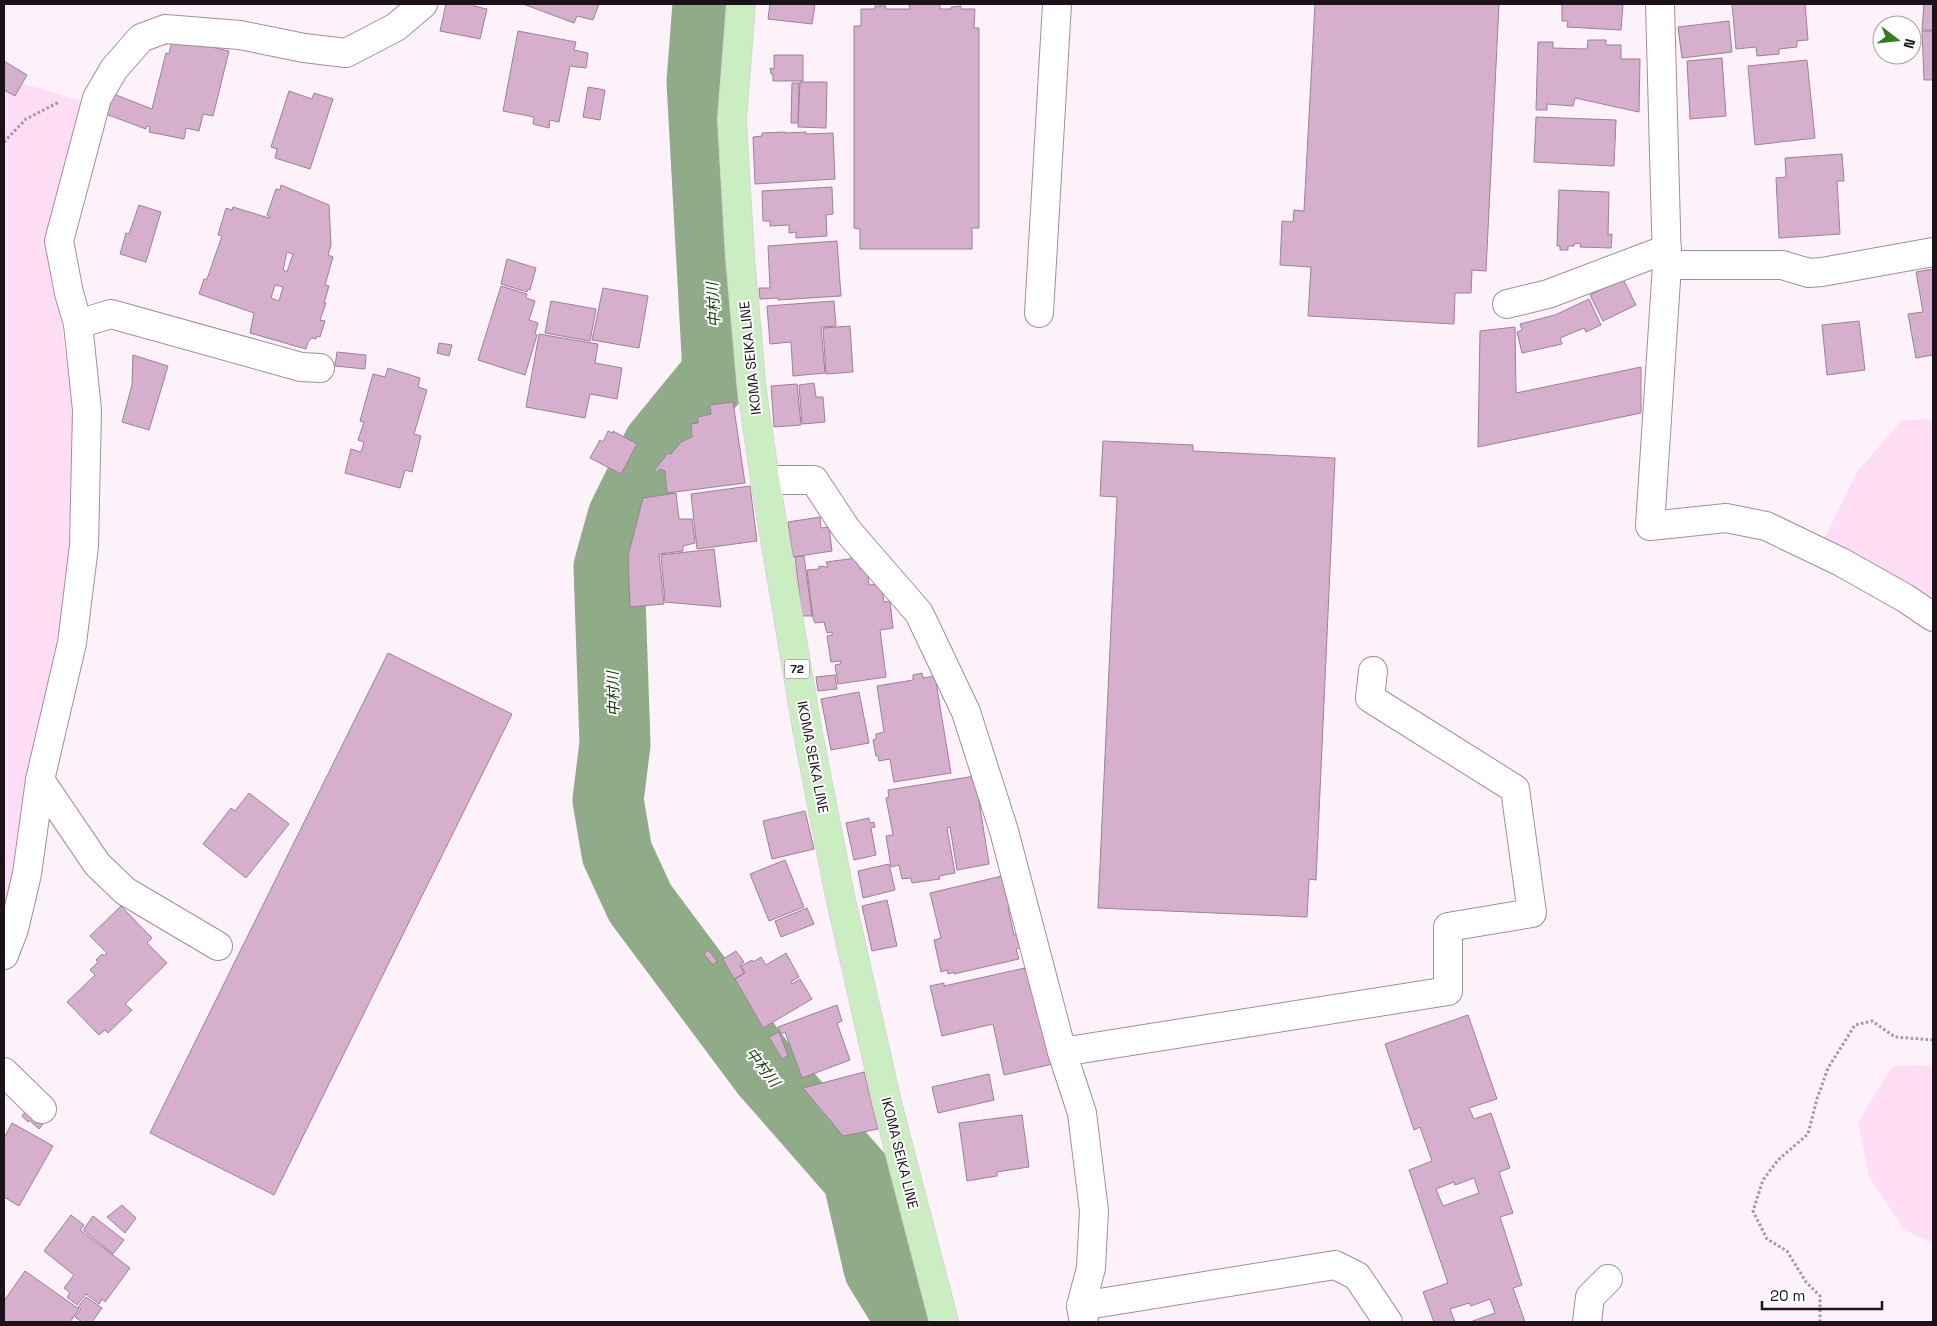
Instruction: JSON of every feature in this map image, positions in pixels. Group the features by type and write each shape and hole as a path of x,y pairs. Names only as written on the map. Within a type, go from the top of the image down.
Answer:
{"main road":[{"name":"IKOMA SEIKA LINE","path":"741,4 732,120 740,257 752,391 808,734 840,896 888,1107 944,1322"}],"street":[{"path":"4,955 14,929 27,874 40,780 72,643 84,546 87,410 78,324 69,293 59,241 97,98 114,69 142,38 166,29 240,35 304,48 346,53 396,27 423,4"},
{"path":"1039,313 1057,4"},
{"path":"1660,4 1667,257 1650,526 1726,518 1766,526 1841,562 1906,598 1933,617"},
{"path":"1507,304 1548,294 1667,257 1782,265 1809,273 1933,252"},
{"path":"78,324 111,314 301,367 320,368"},
{"path":"766,480 814,480 847,530 918,613 966,712 1004,831 1062,1052 1082,1112 1094,1211 1091,1268 1083,1314 1335,1265 1357,1276 1388,1322"},
{"path":"1062,1052 1448,991 1448,927 1532,913 1515,789 1370,698 1373,671"},
{"path":"40,780 97,864 125,891 218,946"},
{"path":"4,1072 42,1109"},
{"path":"1587,1322 1590,1297 1608,1279"}],"path":[{"path":"4,142 26,119 62,100 104,86"},
{"path":"1820,1322 1820,1296 1806,1282 1787,1251 1767,1239 1753,1211 1764,1180 1778,1160 1808,1134 1817,1099 1828,1068 1855,1025 1872,1021 1895,1037 1933,1040"}],"shaded area":[{"path":"4,78 82,101 57,300 71,386 74,481 73,564 54,667 27,786 8,904 4,914"},
{"path":"1933,419 1933,601 1824,539 1857,472 1902,420"},
{"path":"1933,1065 1933,1244 1905,1230 1869,1177 1858,1122 1893,1066"}],"building":[{"path":"446,4 475,4 474,6 487,9 480,39 440,31"},
{"path":"523,4 599,4 593,20 577,16 574,23"},
{"path":"770,4 815,4 812,24 768,19"},
{"path":"909,4 940,4 940,9 951,9 951,7 961,6 961,9 975,9 974,28 979,28 979,228 972,228 972,249 860,249 860,229 854,228 854,26 861,26 861,9 875,9 875,6 886,6 885,9 910,9"},
{"path":"1315,4 1499,4 1486,271 1472,270 1471,293 1455,293 1454,324 1308,316 1311,267 1280,265 1282,221 1293,222 1294,210 1304,211"},
{"path":"1562,4 1623,4 1621,30 1567,27 1568,21 1562,21"},
{"path":"1732,4 1805,4 1808,40 1797,41 1797,47 1779,49 1779,54 1757,56 1756,47 1736,49"},
{"path":"1924,4 1933,4 1933,30 1922,30"},
{"path":"1729,21 1732,52 1682,58 1678,27"},
{"path":"518,31 576,42 574,50 588,53 586,68 570,66 559,122 550,120 549,128 533,124 534,117 503,111"},
{"path":"1922,31 1933,31 1933,80 1924,80"},
{"path":"176,39 229,51 213,116 203,114 199,131 186,128 184,139 149,132 150,127 147,126 146,129 103,113 111,93 152,109 166,53 169,54 172,40"},
{"path":"1588,40 1606,40 1606,45 1621,45 1621,59 1640,59 1639,112 1575,98 1573,106 1547,104 1547,110 1536,110 1538,42 1553,42 1553,48 1587,49"},
{"path":"774,55 803,55 803,81 773,81 773,74 771,74 770,68 774,69"},
{"path":"1722,58 1726,116 1690,119 1687,61"},
{"path":"1807,60 1815,138 1755,145 1748,66"},
{"path":"4,61 27,75 15,96 4,90"},
{"path":"800,82 827,82 826,128 798,127"},
{"path":"792,83 799,83 798,123 791,123"},
{"path":"588,87 605,90 600,120 583,117"},
{"path":"289,91 312,99 314,93 333,99 310,169 275,158 277,149 271,147"},
{"path":"1536,117 1616,120 1614,166 1534,162"},
{"path":"806,132 806,134 833,133 835,179 755,184 753,137 762,136 762,133"},
{"path":"1842,154 1844,181 1837,181 1840,234 1779,238 1776,178 1786,177 1785,158"},
{"path":"281,185 329,205 331,245 328,255 333,257 325,285 329,286 324,303 326,303 320,320 325,321 320,337 312,338 308,342 306,349 250,333 254,313 199,294 204,279 207,279 222,236 218,235 226,208 232,210 233,207 269,218 267,215 276,189 280,190","holes":["287,252 293,254 287,272 283,270","275,285 283,287 279,301 271,298"]},
{"path":"832,187 833,214 826,215 827,236 796,238 796,232 789,233 789,225 770,226 770,221 763,221 762,191"},
{"path":"1559,190 1609,192 1608,235 1612,234 1611,248 1580,247 1581,244 1575,243 1574,246 1568,246 1568,250 1560,250 1560,246 1557,246"},
{"path":"139,205 161,212 146,262 120,254 126,233 129,234"},
{"path":"837,241 841,296 778,300 778,298 760,299 759,288 770,288 768,246"},
{"path":"507,259 536,268 530,290 528,289 527,292 501,284"},
{"path":"1933,269 1933,355 1916,358 1908,314 1923,312 1916,272"},
{"path":"1623,279 1636,305 1603,321 1590,295"},
{"path":"501,286 527,294 526,298 535,301 529,320 538,323 535,334 537,335 525,375 478,360"},
{"path":"603,288 648,296 639,348 592,340"},
{"path":"1589,299 1601,325 1586,332 1584,328 1560,338 1562,344 1522,353 1517,332 1522,330 1520,324 1555,315"},
{"path":"551,301 596,309 590,341 545,333"},
{"path":"834,301 836,326 821,327 825,373 793,376 791,342 770,344 767,306"},
{"path":"1859,321 1865,370 1827,375 1822,325"},
{"path":"850,326 853,372 826,374 823,328"},
{"path":"1515,327 1516,393 1641,367 1641,413 1478,447 1480,331"},
{"path":"539,334 598,344 595,363 622,368 617,399 590,394 585,418 526,407"},
{"path":"439,343 452,345 449,356 437,353"},
{"path":"337,352 366,355 365,369 335,366"},
{"path":"133,355 168,366 149,430 122,422 132,385"},
{"path":"388,368 420,378 418,387 427,390 414,434 421,436 412,472 405,470 400,488 345,473 351,449 361,452 364,442 358,440 364,422 360,421 373,374 385,377"},
{"path":"814,383 816,397 823,397 825,422 802,424 799,385"},
{"path":"797,384 801,425 774,427 771,386"},
{"path":"733,402 745,483 667,493 665,471 660,469 657,472 654,471 668,453 671,454 681,442 692,437 691,424 698,423 698,417 711,414 710,405"},
{"path":"608,431 613,433 613,431 637,444 621,474 590,458 600,440 603,442"},
{"path":"1103,441 1193,445 1193,451 1335,458 1316,880 1309,879 1307,917 1098,908 1117,497 1100,496"},
{"path":"750,486 757,541 697,549 691,494"},
{"path":"676,493 679,519 692,519 695,543 683,546 683,551 659,554 664,604 630,607 628,556 643,498"},
{"path":"820,517 821,528 829,527 832,551 793,557 788,522"},
{"path":"714,549 721,607 665,602 661,555"},
{"path":"804,556 812,616 802,616 795,557"},
{"path":"856,558 859,561 860,569 867,568 869,585 881,584 884,602 890,601 893,628 880,630 886,677 838,684 835,665 840,664 841,661 831,662 827,636 832,635 832,632 827,633 824,622 815,623 813,618 807,570 819,569 819,566 828,567 826,562"},
{"path":"388,653 512,714 274,1195 150,1133"},
{"path":"922,673 923,678 935,676 951,773 894,782 890,759 879,761 878,756 876,756 873,740 876,739 876,734 884,732 877,686 913,680 913,675"},
{"path":"835,675 837,689 818,691 816,677"},
{"path":"859,692 869,743 831,750 821,699"},
{"path":"975,776 989,864 957,870 950,827 947,828 955,873 939,876 940,879 912,883 911,878 902,879 899,865 891,867 886,836 893,835 886,798 889,797 888,790"},
{"path":"249,793 289,824 246,878 203,844 231,808 235,811"},
{"path":"805,811 814,849 772,859 763,821"},
{"path":"869,818 870,823 874,822 875,827 871,828 876,855 854,860 846,823"},
{"path":"785,860 804,907 769,921 750,874"},
{"path":"889,864 895,890 863,898 858,871"},
{"path":"1002,876 1002,879 1007,878 1014,907 1008,908 1014,935 1023,933 1026,946 1016,949 1019,959 954,974 954,972 948,974 947,970 941,972 934,940 941,938 930,893"},
{"path":"887,900 897,946 872,951 862,906"},
{"path":"121,906 152,938 147,943 167,963 125,1004 132,1010 108,1033 105,1030 99,1035 67,1002 95,975 90,970 98,962 96,960 102,954 104,956 107,953 90,936"},
{"path":"807,908 814,924 781,937 775,921"},
{"path":"708,950 717,961 713,965 704,954"},
{"path":"736,951 744,962 740,965 744,973 734,979 723,959"},
{"path":"786,953 799,977 791,982 792,984 800,979 812,999 763,1028 735,979 745,973 741,966 752,960 753,962 761,957 766,965"},
{"path":"1025,968 1025,971 1032,969 1053,1064 1004,1075 993,1024 942,1036 930,986 944,983 944,986"},
{"path":"837,1005 842,1021 837,1023 850,1060 802,1078 785,1032 781,1034 778,1027"},
{"path":"1468,1015 1497,1099 1469,1108 1474,1119 1491,1113 1510,1168 1499,1172 1513,1213 1500,1217 1522,1285 1513,1288 1525,1322 1470,1322 1495,1313 1490,1299 1471,1306 1469,1303 1450,1309 1455,1322 1434,1322 1423,1292 1448,1283 1409,1170 1432,1161 1420,1127 1414,1130 1385,1044","holes":["1474,1178 1479,1193 1443,1206 1436,1189 1454,1182 1455,1185"]},
{"path":"779,1032 788,1056 782,1059 769,1037"},
{"path":"864,1072 878,1129 843,1136 803,1088"},
{"path":"989,1074 994,1100 938,1113 932,1087"},
{"path":"27,1109 43,1124 39,1129 22,1116"},
{"path":"1022,1115 1029,1167 997,1172 997,1176 967,1181 959,1123"},
{"path":"12,1123 53,1146 19,1206 4,1197 4,1138"},
{"path":"122,1205 136,1218 125,1233 107,1217"},
{"path":"71,1215 84,1225 80,1230 130,1268 105,1302 102,1299 99,1304 86,1294 77,1305 67,1297 70,1293 64,1288 74,1275 44,1251"},
{"path":"93,1216 124,1240 113,1254 83,1230"},
{"path":"25,1271 79,1309 70,1322 4,1322 4,1301"},
{"path":"86,1297 102,1308 92,1322 82,1322 75,1317 81,1309 78,1307"}],"waterway":[{"name":"中村川","path":"708,4 702,82 717,374 658,446 623,517 609,567 615,744 608,800 617,853 640,903 766,1072 858,1177 879,1268 911,1322"}]}
